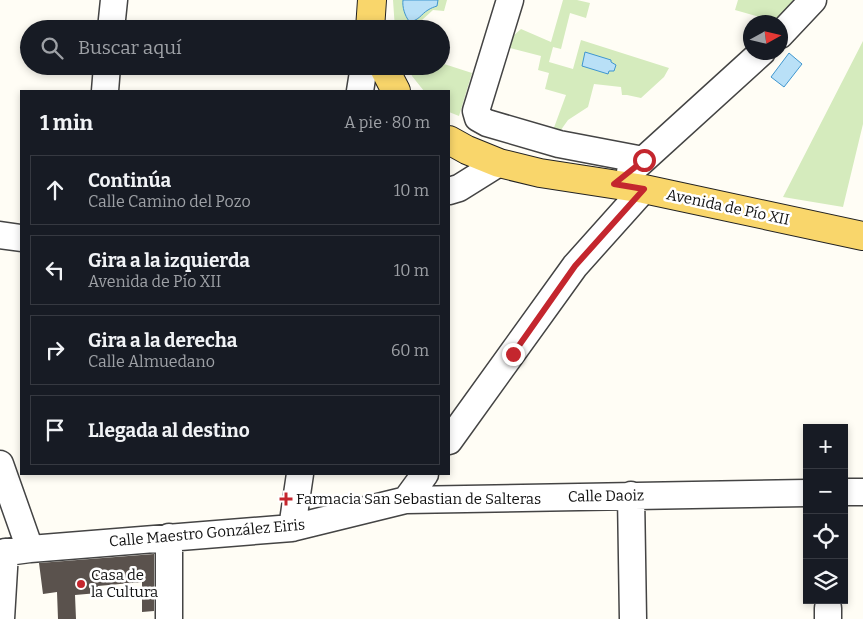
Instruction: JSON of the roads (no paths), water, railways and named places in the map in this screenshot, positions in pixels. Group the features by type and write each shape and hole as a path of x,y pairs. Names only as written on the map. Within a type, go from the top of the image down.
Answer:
{"main road":[{"path":"371,20 372,0"},
{"path":"388,75 395,90"},
{"name":"Avenida de Pío XII","path":"450,141 467,150 499,163 540,173 644,189 863,236"}],"street":[{"path":"112,20 114,0"},
{"path":"510,0 476,111 478,118 487,123 559,144 644,160"},
{"path":"788,27 813,0"},
{"path":"614,184 644,160 753,60"},
{"path":"105,90 106,75"},
{"path":"360,90 363,75"},
{"path":"450,191 459,188 499,163"},
{"path":"450,440 575,266 644,189"},
{"path":"0,235 20,238"},
{"path":"0,464 12,551 1,619"},
{"path":"292,528 300,475"},
{"path":"406,500 424,475"},
{"path":"848,492 863,492"},
{"name":"Calle Daoiz","path":"406,500 803,493"},
{"path":"631,495 633,619"},
{"name":"Calle Maestro González Eiris","path":"12,551 292,528 406,500"},
{"path":"169,537 169,619"}],"water":[{"path":"403,0 438,0 437,6 414,20 408,20 403,6"},
{"path":"585,52 611,60 616,65 614,71 609,71 608,74 582,66"},
{"path":"789,53 802,64 784,87 771,77 784,60 788,60"}],"place":[{"name":"Farmacia San Sebastian de Salteras","path":"286,499"},
{"name":"Casa de la Cultura","path":"81,584"}]}
